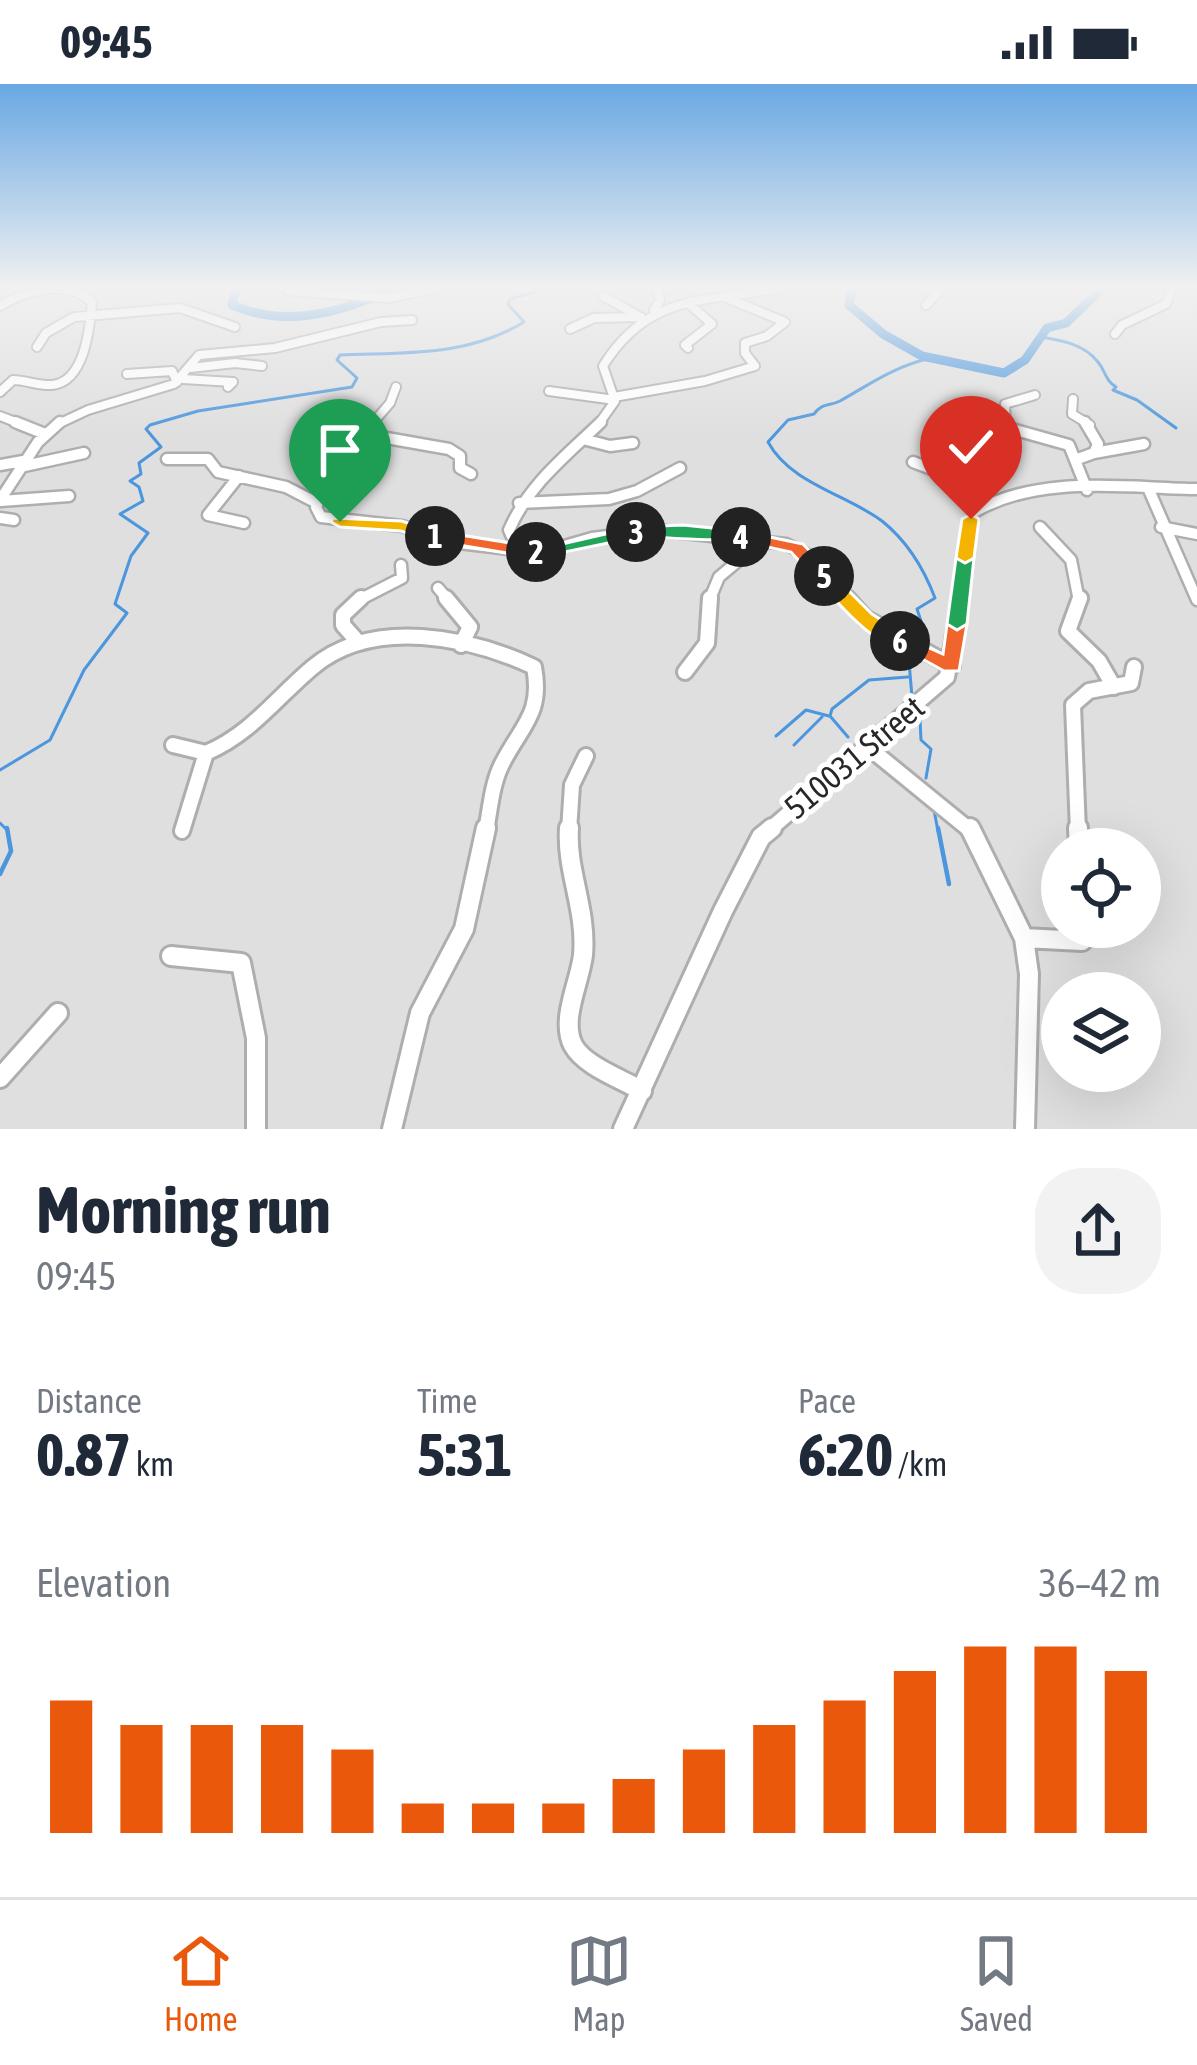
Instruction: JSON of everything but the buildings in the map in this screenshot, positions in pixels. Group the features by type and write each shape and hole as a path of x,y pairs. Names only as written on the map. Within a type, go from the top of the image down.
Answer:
{"street":[{"path":"37,347 44,338"},
{"path":"0,392 16,379 53,385 67,378 86,338"},
{"path":"180,381 196,357 318,338"},
{"path":"615,398 603,366 627,338"},
{"path":"688,348 685,345 694,338"},
{"path":"549,391 615,398 705,381 755,366 745,353 745,343 763,338"},
{"path":"190,368 236,363 262,366"},
{"path":"128,370 175,372 180,381"},
{"path":"0,500 45,434 86,409 180,381 229,380 227,387"},
{"path":"396,388 390,403 331,472 317,503 319,515 402,526 459,543 548,553 592,538 655,530 763,540 802,550 865,618 952,666"},
{"path":"1005,427 1009,417 1005,404 1035,395"},
{"path":"517,548 509,530 519,503 546,470 584,439 615,398"},
{"path":"1073,398 1072,414 1088,424 1096,437 1094,453"},
{"path":"0,416 45,434"},
{"path":"950,431 966,435 1005,427 1067,443 1088,490"},
{"path":"321,445 361,439 449,449 460,456 460,468 471,474"},
{"path":"584,439 610,446 633,443"},
{"path":"1076,460 1144,443"},
{"path":"0,465 84,453"},
{"path":"167,458 202,457 218,472 286,487 317,503"},
{"path":"913,461 945,474 986,503 1033,491 1197,489"},
{"path":"519,503 562,506 634,492 668,470 680,468"},
{"path":"239,476 208,515 244,523"},
{"path":"1149,490 1197,600"},
{"path":"0,500 69,496"},
{"name":"510031 Street","path":"623,1129 722,910 761,837 947,677 969,526 974,512 986,503"},
{"path":"0,518 14,520"},
{"path":"1161,526 1197,534"},
{"path":"1040,527 1062,543 1078,588 1080,601 1068,632 1100,661 1114,688"},
{"path":"686,672 709,645 714,630 709,605 720,575 763,540"},
{"path":"358,644 343,626 343,615 366,593 402,578 401,565"},
{"path":"438,588 470,627 461,645"},
{"path":"172,745 206,754 238,741 334,652 358,644 412,637 461,645 534,667 539,693 526,729 500,767 464,928 420,1013 392,1129"},
{"path":"1078,828 1075,700 1089,691 1131,683 1134,667"},
{"path":"868,747 964,818 984,849 1024,938 1029,974 1025,1129"},
{"path":"182,832 206,754"},
{"path":"586,756 572,785 567,855 580,886 583,955 572,998 570,1040 580,1055 642,1091"},
{"path":"1024,938 1041,939"},
{"path":"171,956 190,964 228,959 242,963 256,1038 256,1129"},
{"path":"0,1078 58,1013"}],"waterway":[{"path":"0,770 50,740 84,670 127,613 115,604 131,556 148,533 120,514 143,501 139,487 130,481 141,474 139,463 161,447 146,429 150,425 198,411 352,387 357,378 337,360 340,355 435,350 490,338"},
{"path":"890,338 922,356 1004,373 1025,360 1040,338"},
{"path":"1045,338 1086,351 1116,387 1113,390 1137,400 1176,428"},
{"path":"917,638 923,627 917,609 935,598 907,547 882,521 790,468 768,442 788,420 814,414 894,371 931,358"},
{"path":"908,650 912,697"},
{"path":"848,737 830,716 832,709 869,680 908,677"},
{"path":"776,736 806,710 829,716"},
{"path":"794,745 822,717"},
{"path":"920,719 921,740 931,749 926,778"},
{"path":"933,805 938,831"},
{"path":"0,823 7,830"},
{"path":"938,828 949,884"},
{"path":"0,874 11,851 7,830"}],"route":[{"path":"340,522 414,528 459,543 540,553 592,538 655,530 786,544 806,554 841,597 881,630 952,666 971,519"}]}
